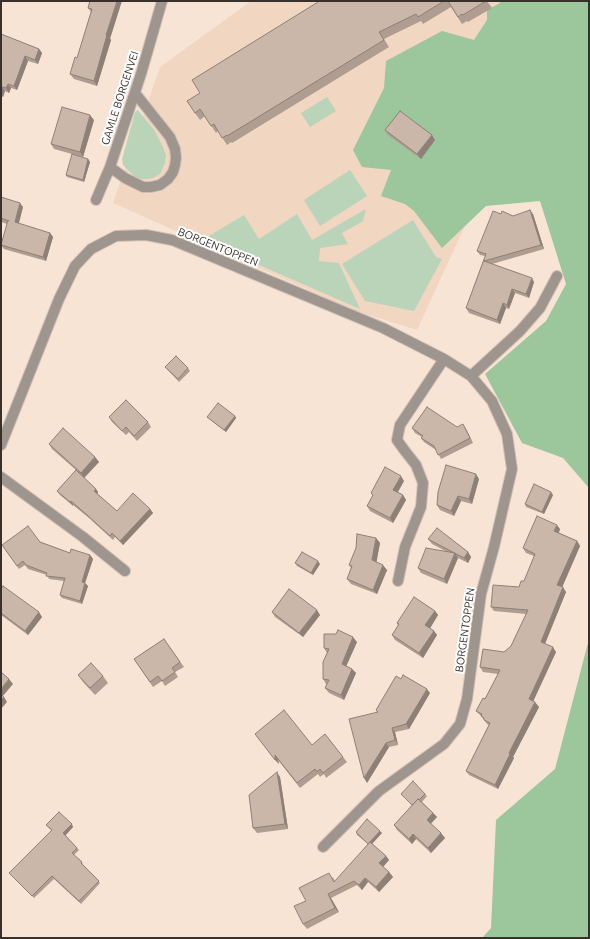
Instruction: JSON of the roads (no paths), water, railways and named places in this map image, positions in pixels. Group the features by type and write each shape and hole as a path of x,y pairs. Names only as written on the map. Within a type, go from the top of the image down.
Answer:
{"street":[{"name":"GAMLE BORGENVEI","path":"96,200 110,167 135,93 162,1"},
{"path":"110,167 125,178 143,187 160,185 168,179 173,172 176,158 175,149 170,137 135,93"},
{"name":"BORGENTOPPEN","path":"1,445 59,299 75,266 91,249 116,236 146,235 172,240 383,328 444,359 471,376 492,401 507,434 512,469 494,547 481,594 467,699 460,724 444,744 379,791 323,847"},
{"path":"471,376 520,331 540,308 557,276"},
{"path":"398,581 405,547 421,507 423,483 416,465 397,440 400,425 444,359"},
{"path":"1,477 83,537 126,571"}]}
